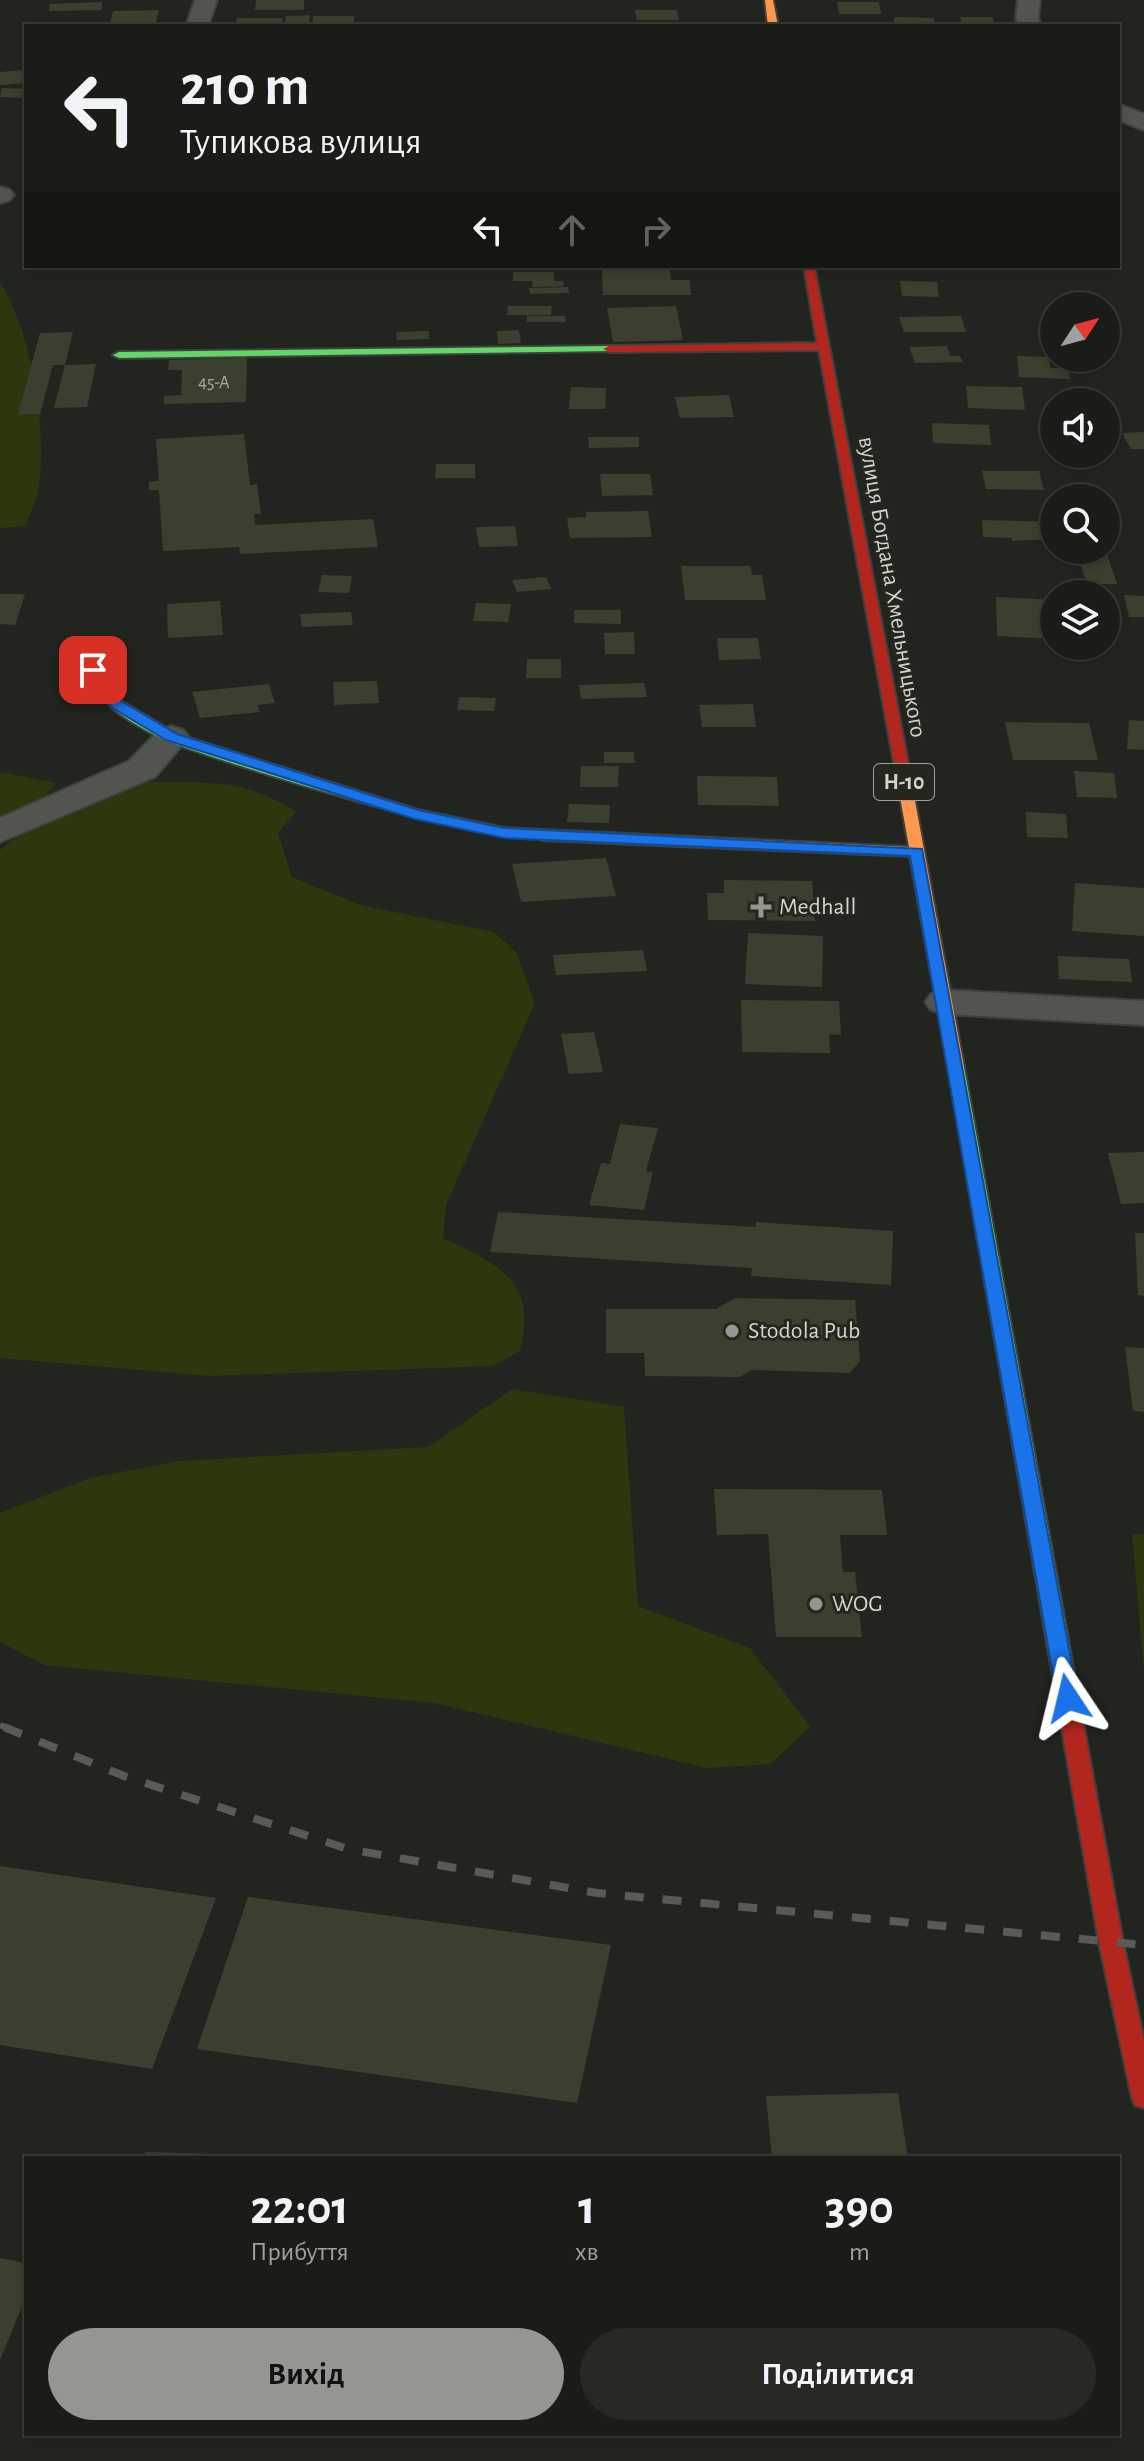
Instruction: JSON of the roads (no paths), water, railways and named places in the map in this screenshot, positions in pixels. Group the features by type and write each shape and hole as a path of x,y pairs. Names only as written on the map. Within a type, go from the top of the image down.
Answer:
{"main road":[{"path":"769,0 773,24"},
{"name":"вулиця Богдана Хмельницького","path":"809,268 945,1002 1108,1927 1144,2098"},
{"path":"119,355 824,346"},
{"path":"93,670 116,704 171,737 415,814 504,833 917,852"}],"street":[{"path":"198,24 206,0"},
{"path":"1029,0 1029,24"},
{"path":"1120,112 1144,123"},
{"path":"0,831 142,769 171,737"},
{"path":"945,1002 1144,1013"}],"railway":[{"path":"0,1725 9,1729"},
{"path":"4,1727 124,1776 348,1849 597,1893 1144,1945"}],"place":[{"name":"Medhall","path":"761,907"},
{"name":"Stodola Pub","path":"732,1331"},
{"name":"WOG","path":"816,1604"}]}
